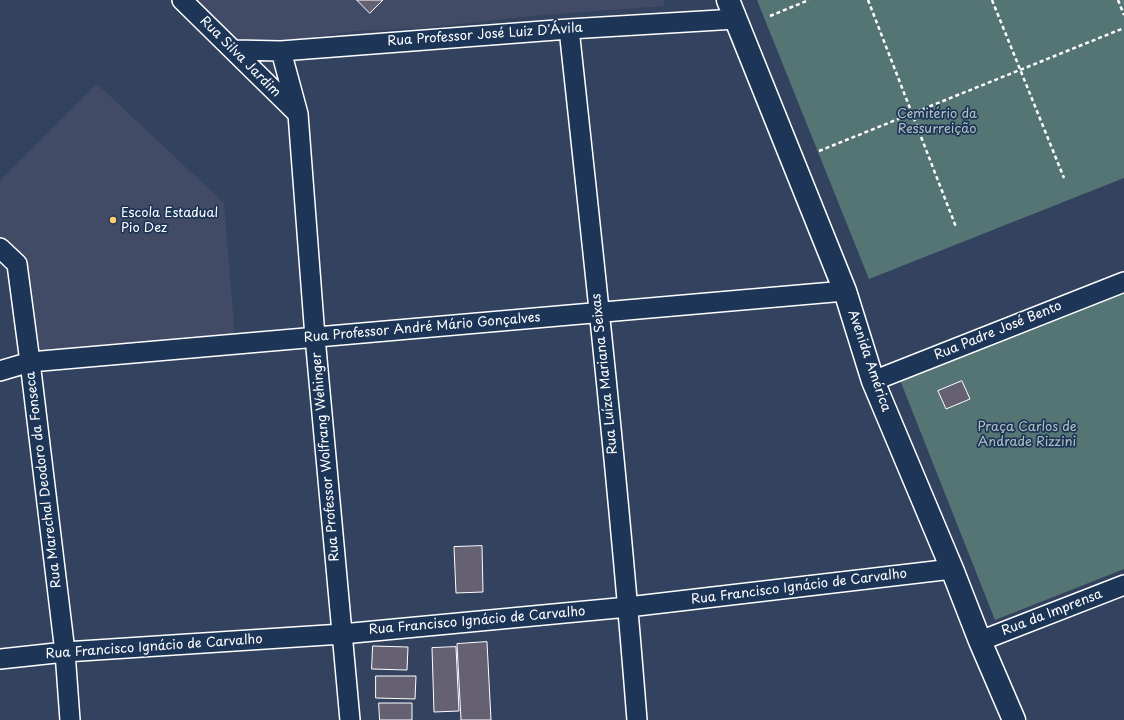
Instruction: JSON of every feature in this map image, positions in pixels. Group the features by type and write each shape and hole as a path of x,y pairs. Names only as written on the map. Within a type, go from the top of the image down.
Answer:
{"street":[{"name":"Rua Silva Jardim","path":"182,0 298,114"},
{"name":"Rua Professor José Luiz D'Ávila","path":"233,50 281,51 569,28 732,10"},
{"name":"Avenida América","path":"732,10 845,291 873,381 1014,720"},
{"name":"Rua Luíza Mariana Seixas","path":"569,28 600,312 628,607 637,720"},
{"name":"Rua Professor Wolfrang Wehinger","path":"281,51 298,114 315,337 350,720"},
{"name":"Rua Marechal Deodoro da Fonseca","path":"0,248 17,264 65,652 70,720"},
{"name":"Rua Padre José Bento","path":"873,381 1124,282"},
{"name":"Rua Professor André Mário Gonçalves","path":"0,371 30,362 845,291"},
{"name":"Rua Francisco Ignácio de Carvalho","path":"0,659 65,652 342,634 628,607 952,569"},
{"name":"Rua da Imprensa","path":"980,641 1124,585"}],"path":[{"path":"770,16 809,0"},
{"path":"868,0 956,227"},
{"path":"992,0 1064,178"},
{"path":"1118,0 1124,15"},
{"path":"819,151 1124,28"}],"shaded area":[{"path":"197,0 664,0 664,6 541,15 421,28 354,31 256,46 241,43"},
{"name":"Escola Estadual Pio Dez","path":"97,84 224,203 235,339 36,355 24,260 0,238 0,181"}],"green space":[{"name":"Cemitério da Ressurreição","path":"757,0 1124,0 1124,178 869,279"},
{"name":"Praça Carlos de Andrade Rizzini","path":"1124,292 1124,569 995,620 900,380"}],"building":[{"path":"357,0 383,0 370,13"},
{"path":"962,381 970,399 946,409 938,391"},
{"path":"482,546 483,592 456,593 454,547"},
{"path":"487,642 491,720 461,720 457,644"},
{"path":"373,646 408,647 407,670 372,669"},
{"path":"456,647 459,711 434,712 432,648"},
{"path":"376,676 416,676 415,699 376,698"},
{"path":"379,703 412,703 412,720 380,720"}],"place":[{"name":"Escola Estadual Pio Dez","path":"113,220"}]}
